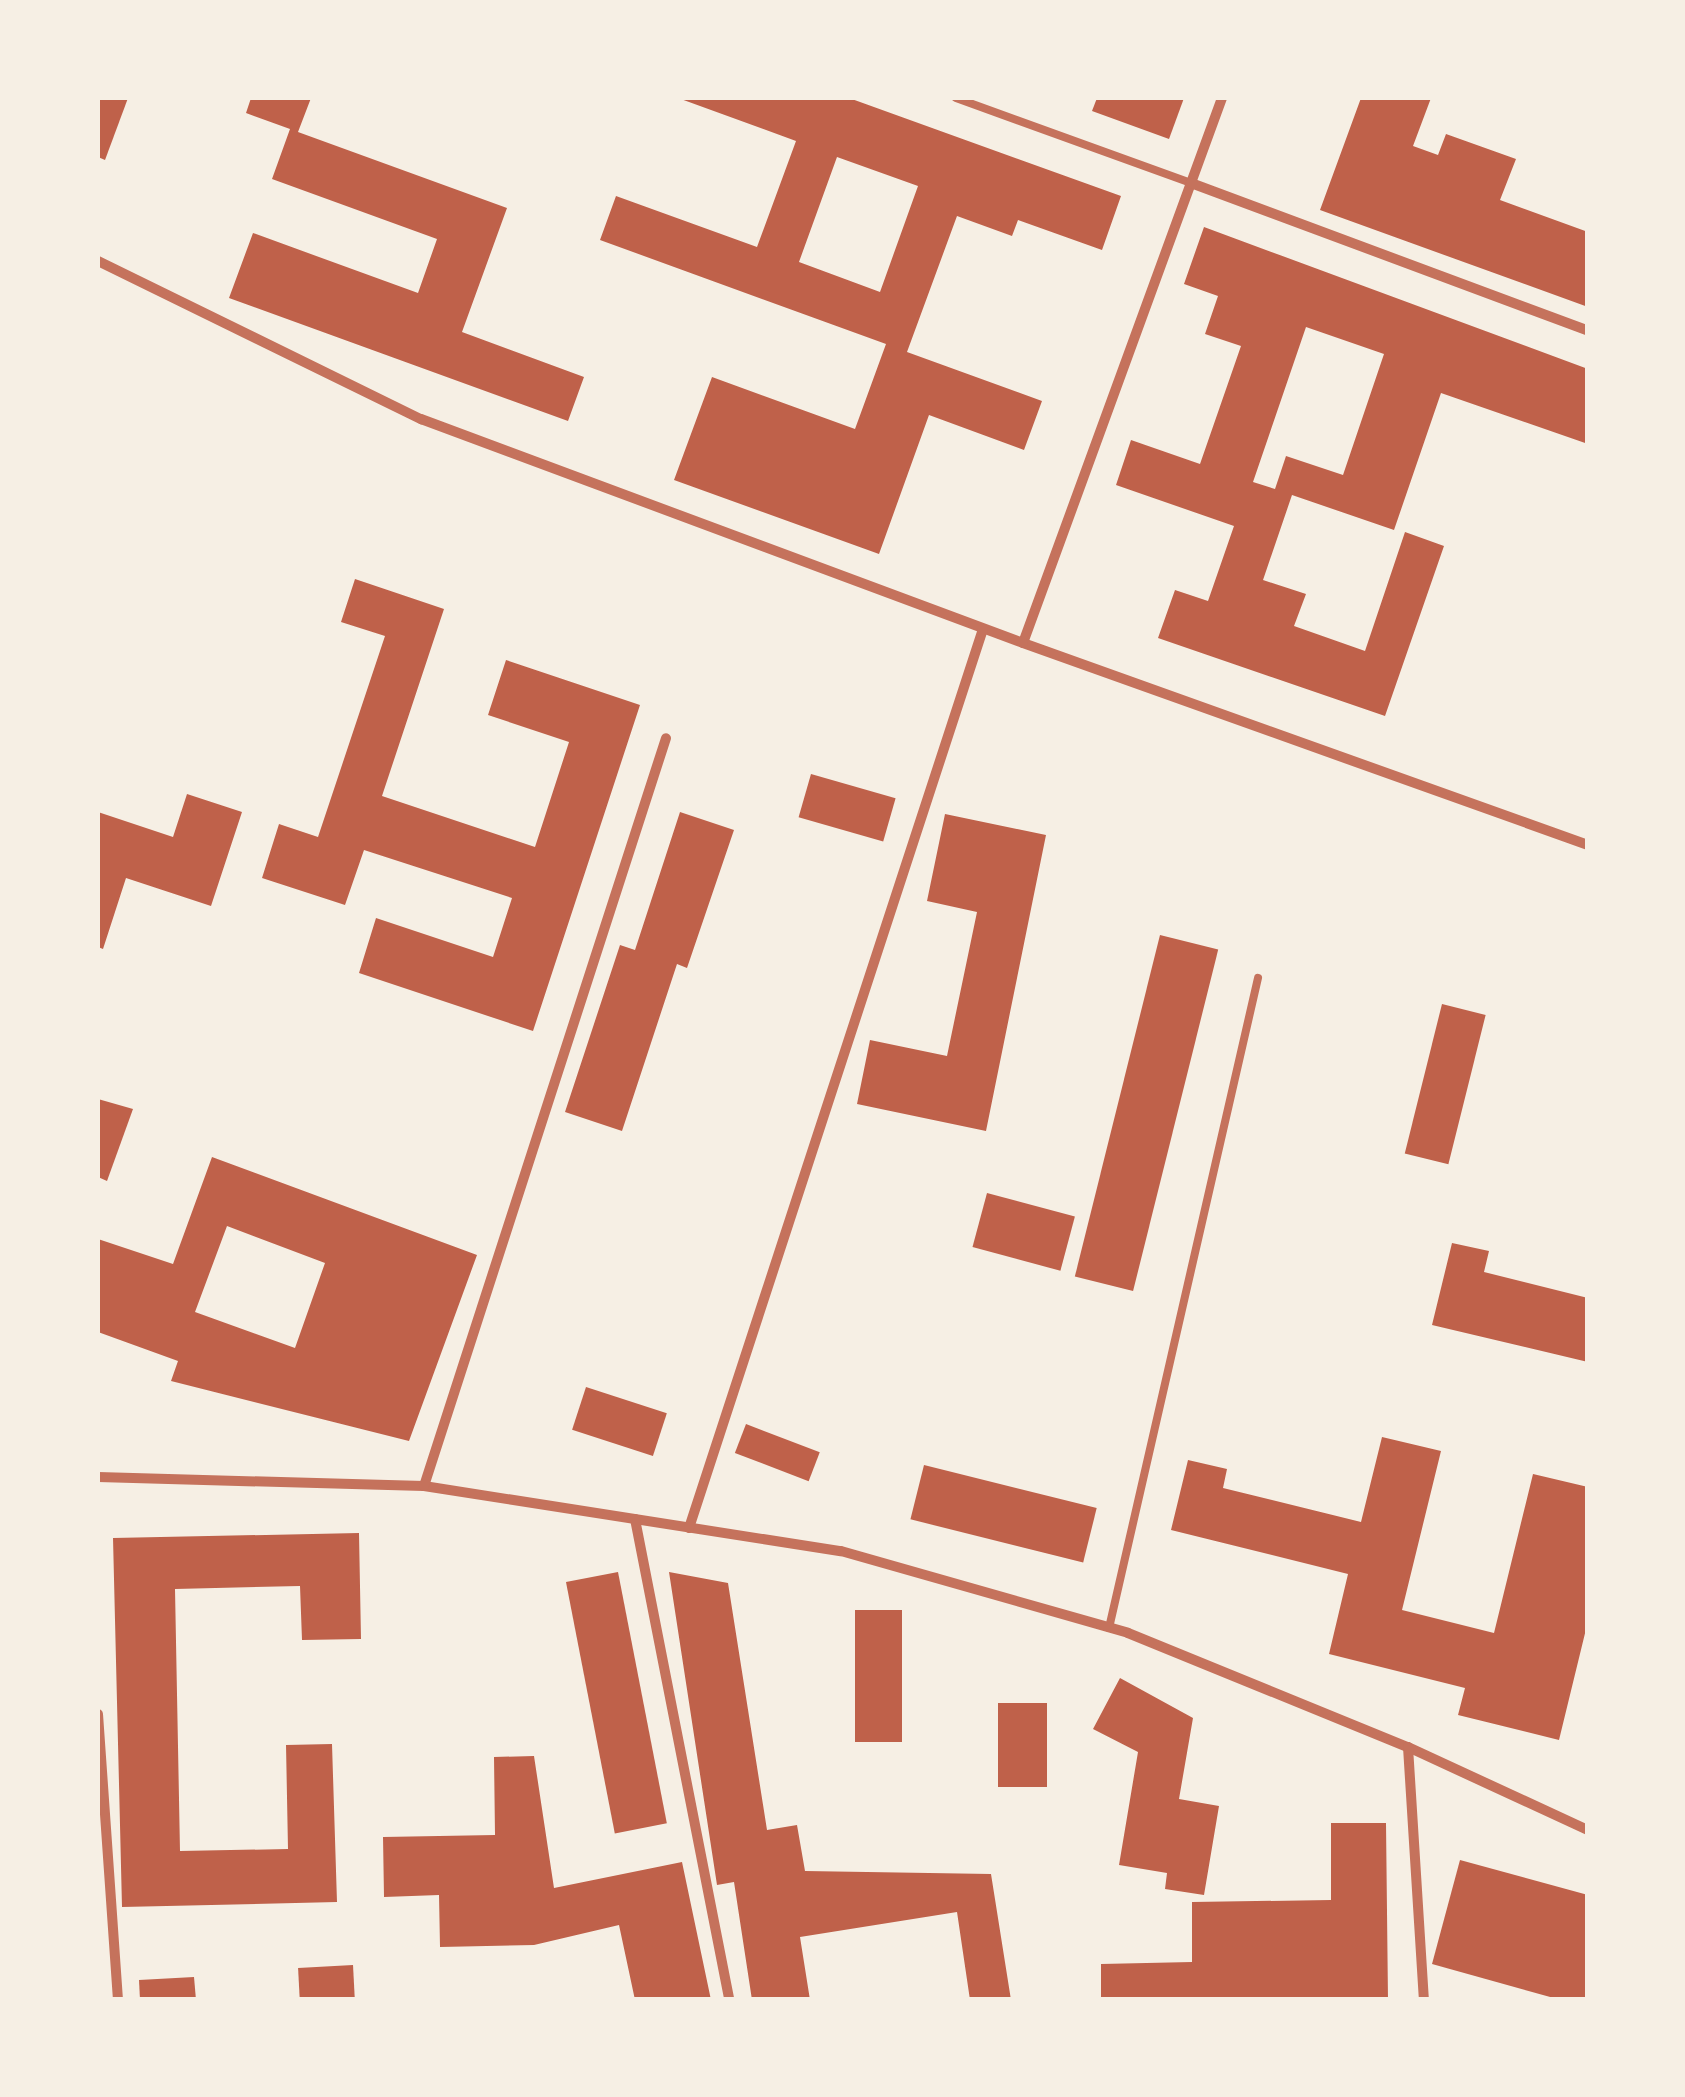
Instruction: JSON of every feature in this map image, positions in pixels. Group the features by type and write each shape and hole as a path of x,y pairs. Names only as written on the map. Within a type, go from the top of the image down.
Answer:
{"street":[{"path":"1023,644 1222,98"},
{"path":"1191,183 1588,331"},
{"path":"98,262 421,419 1023,644 1588,845"},
{"path":"689,1528 983,629"},
{"path":"424,1486 666,738"},
{"path":"98,1477 424,1486 841,1551 1108,1628 1408,1747 1588,1830"},
{"path":"635,1519 729,2000"},
{"path":"98,1714 118,2000"},
{"path":"1408,1747 1424,2000"}],"lane":[{"path":"956,98 1191,183"},
{"path":"1108,1628 1258,978"}],"building":[{"path":"98,98 128,98 105,160 98,157"},
{"path":"251,98 311,98 298,132 507,208 462,332 584,377 568,421 229,298 253,233 418,293 437,239 272,179 290,129 246,113"},
{"path":"678,98 849,98 1121,196 1102,250 1018,220 1012,236 957,216 907,352 1042,401 1024,450 929,415 879,554 674,480 712,377 855,429 886,344 600,240 616,196 757,247 796,141","holes":["837,157 918,186 880,292 799,262"]},
{"path":"1097,98 1184,98 1169,139 1092,111"},
{"path":"1361,98 1431,98 1413,146 1438,155 1446,134 1516,159 1500,200 1588,232 1588,307 1320,210"},
{"path":"1204,227 1588,369 1588,444 1441,393 1394,530 1292,495 1263,580 1306,594 1294,626 1365,651 1405,532 1444,546 1385,716 1158,638 1175,590 1208,601 1234,526 1116,485 1131,440 1200,464 1241,346 1205,334 1218,296 1184,284","holes":["1306,327 1384,354 1343,475 1286,456 1275,489 1253,482"]},
{"path":"355,579 444,609 382,796 535,847 569,742 488,715 506,660 640,705 533,1031 359,973 376,918 493,957 512,898 364,850 345,905 262,878 279,824 318,837 385,636 341,622"},
{"path":"811,774 896,798 883,842 799,817"},
{"path":"187,794 242,812 211,906 126,878 103,949 98,947 98,812 173,837"},
{"path":"680,812 734,830 687,968 677,964 622,1131 565,1112 620,945 635,950"},
{"path":"945,814 1046,835 986,1131 857,1104 870,1040 947,1056 977,912 927,901"},
{"path":"1160,935 1218,950 1133,1291 1075,1277"},
{"path":"1442,1004 1486,1015 1448,1164 1405,1153"},
{"path":"98,1099 133,1109 107,1181 98,1177"},
{"path":"212,1157 477,1255 409,1441 171,1381 178,1361 98,1332 98,1239 173,1264","holes":["227,1226 325,1263 295,1348 195,1312"]},
{"path":"987,1193 1075,1217 1060,1271 973,1247"},
{"path":"1452,1243 1489,1251 1484,1272 1588,1298 1588,1362 1432,1325"},
{"path":"586,1387 667,1413 653,1456 572,1430"},
{"path":"746,1424 820,1452 809,1481 735,1453"},
{"path":"1382,1437 1441,1451 1402,1610 1494,1633 1533,1474 1588,1487 1588,1621 1559,1740 1458,1715 1465,1688 1329,1654 1348,1574 1171,1530 1188,1460 1227,1469 1223,1488 1361,1522"},
{"path":"924,1465 1097,1508 1083,1562 910,1519"},
{"path":"359,1533 361,1639 302,1640 300,1586 175,1589 180,1851 288,1849 286,1745 332,1744 337,1902 122,1907 113,1538"},
{"path":"618,1572 667,1823 615,1833 566,1582"},
{"path":"669,1572 728,1583 767,1830 797,1825 805,1871 991,1874 1011,2000 970,2000 957,1912 800,1937 810,2000 752,2000 734,1882 717,1885"},
{"path":"855,1610 902,1610 902,1742 855,1742"},
{"path":"1120,1678 1193,1718 1179,1799 1219,1806 1204,1895 1165,1889 1167,1873 1119,1865 1138,1752 1093,1729"},
{"path":"998,1703 1047,1703 1047,1787 998,1787"},
{"path":"534,1756 554,1888 682,1862 711,2000 635,2000 619,1925 534,1945 440,1947 439,1895 384,1897 383,1837 495,1835 494,1757"},
{"path":"1331,1823 1386,1823 1388,2000 1101,1998 1101,1964 1192,1962 1192,1902 1331,1900"},
{"path":"1460,1860 1588,1895 1588,2000 1561,2000 1432,1964"},
{"path":"353,1965 355,2000 300,2000 298,1968"},
{"path":"194,1977 196,2000 140,2000 139,1980"}]}
